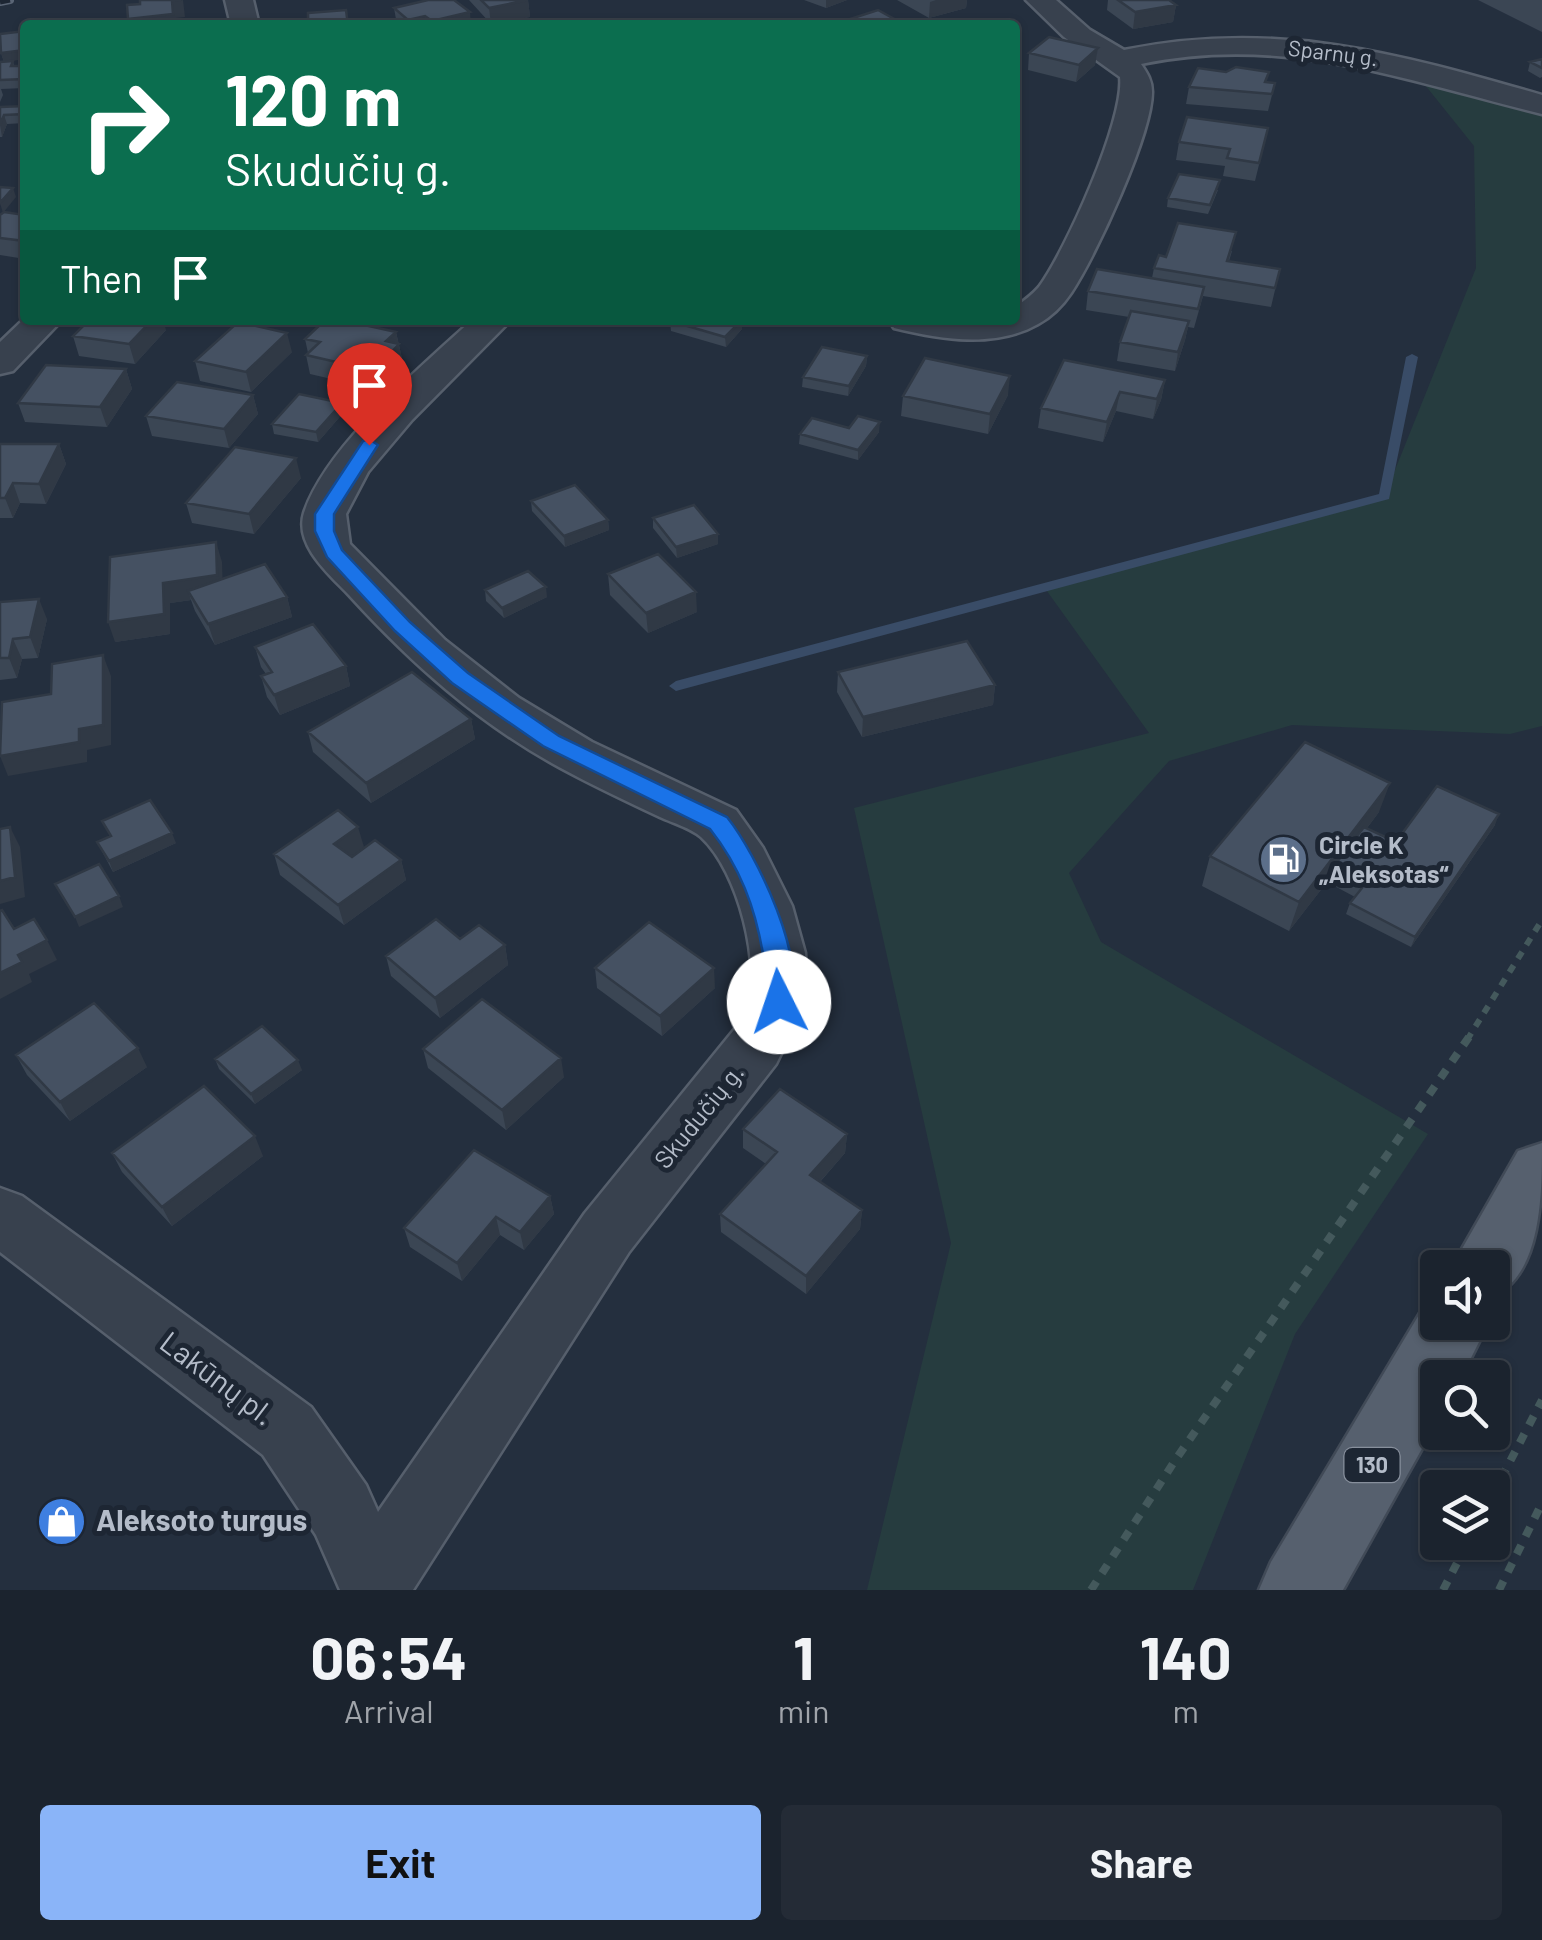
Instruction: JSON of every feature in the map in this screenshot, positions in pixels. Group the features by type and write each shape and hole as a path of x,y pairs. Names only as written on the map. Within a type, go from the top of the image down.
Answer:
{"main road":[{"path":"1496,1250 1542,1172"},
{"name":"130","path":"1299,1590 1444,1340"}],"street":[{"path":"1020,321 1042,307 1056,289 1136,112 1140,90 1134,76 1118,60 1063,23 1040,0"},
{"name":"Sparnų g.","path":"1118,60 1195,45 1332,50 1383,58 1542,104"},
{"path":"0,363 39,325"},
{"name":"Skudučių g.","path":"376,1585 610,1227 756,1047 779,1002 777,958 762,897 738,847 718,823 551,741 460,678 402,626 334,552 325,531 325,514 342,483 381,432 488,325"},
{"path":"937,325 972,331 1001,325"},
{"name":"Lakūnų pl.","path":"0,1216 288,1431 341,1510 376,1585"}],"path":[{"path":"1091,1590 1176,1459 1436,1090 1542,920"},
{"path":"1506,1470 1542,1400"},
{"path":"1499,1590 1542,1503"},
{"path":"1444,1590 1459,1560"}],"green space":[{"path":"1421,80 1542,114 1542,726 1510,734 1292,725 1169,761 1069,873 1101,942 1428,1134 1295,1334 1193,1590 867,1590 951,1243 854,808 1149,733 1044,587 1385,495 1476,268 1474,146"}],"building":[{"path":"140,0 181,0 172,1 173,14 128,19 127,5 140,4"},
{"path":"428,0 454,0 470,12 436,20 425,16 408,20 394,8"},
{"path":"481,0 528,0 489,8"},
{"path":"1118,0 1169,0 1176,5 1135,12"},
{"path":"346,10 347,20 308,20 308,13"},
{"path":"878,10 896,20 852,20"},
{"path":"20,32 20,51 1,53 0,34"},
{"path":"1049,37 1098,48 1079,65 1029,53"},
{"path":"13,61 11,66 20,66 20,79 0,80 0,62"},
{"path":"1236,67 1269,72 1265,82 1275,83 1272,94 1189,87 1198,68 1226,72"},
{"path":"20,106 20,114 4,115 0,125 0,107"},
{"path":"1187,117 1268,128 1259,163 1227,158 1230,149 1179,142"},
{"path":"1179,174 1220,180 1210,205 1168,198"},
{"path":"0,187 13,188 0,203"},
{"path":"20,214 20,240 0,238 0,215"},
{"path":"1178,223 1236,232 1227,261 1280,269 1275,288 1154,268 1159,255 1166,257"},
{"path":"1097,269 1204,287 1198,309 1088,291"},
{"path":"1131,311 1189,321 1178,352 1120,342"},
{"path":"84,325 147,325 129,344 73,336"},
{"path":"235,325 287,333 246,372 195,361"},
{"path":"320,325 364,325 396,332 386,341 399,344 385,359 374,356 362,368 306,355 320,342 305,339"},
{"path":"684,325 737,325 725,337"},
{"path":"822,347 867,356 849,386 803,377"},
{"path":"925,358 1010,376 990,414 903,396"},
{"path":"1064,360 1165,380 1157,399 1120,392 1107,422 1041,408"},
{"path":"46,365 126,369 100,407 18,403"},
{"path":"177,382 253,395 224,429 146,416"},
{"path":"299,394 342,403 316,432 272,424"},
{"path":"858,416 880,422 858,450 800,434 812,418 849,428"},
{"path":"0,444 59,444 39,484 13,483 5,498 0,498"},
{"path":"235,447 296,458 249,514 186,503"},
{"path":"575,485 608,520 564,536 531,501"},
{"path":"694,505 718,534 676,547 653,518"},
{"path":"216,542 217,575 163,583 164,614 108,622 110,557"},
{"path":"658,554 696,592 646,613 608,574"},
{"path":"265,564 287,597 208,624 188,591"},
{"path":"528,571 546,587 502,608 485,590"},
{"path":"39,599 30,637 13,639 9,658 0,658 0,602"},
{"path":"313,624 346,666 274,695 261,676 272,672 255,647"},
{"path":"967,641 995,685 863,717 838,672"},
{"path":"103,655 103,725 79,729 79,742 0,756 2,702 51,694 52,664"},
{"path":"412,672 471,719 366,783 308,732"},
{"name":"Circle K „Aleksotas“","path":"1305,742 1390,783 1299,902 1210,856"},
{"path":"1437,786 1499,814 1415,937 1350,903 1362,888 1330,871 1364,827 1396,842"},
{"path":"150,800 172,833 109,861 97,842 111,836 102,821"},
{"path":"338,810 358,827 334,844 352,857 375,840 401,860 338,905 274,854"},
{"path":"10,827 15,877 0,881 0,829"},
{"path":"99,864 119,896 75,917 55,884"},
{"path":"0,911 14,929 34,919 47,940 18,955 22,962 0,973"},
{"path":"436,919 460,939 479,925 505,945 435,998 386,956"},
{"path":"649,922 714,968 660,1016 595,968"},
{"path":"482,999 561,1058 502,1110 423,1049"},
{"path":"94,1003 138,1048 60,1102 16,1055"},
{"path":"262,1026 298,1060 251,1094 215,1059"},
{"path":"204,1086 255,1136 162,1207 112,1153"},
{"path":"780,1089 847,1134 810,1175 862,1210 806,1276 720,1214 777,1152 743,1129"},
{"path":"474,1150 550,1196 520,1232 496,1217 457,1263 404,1228"}],"waterway":[{"path":"676,686 1385,496 1412,357"}],"railway":[{"path":"0,2 10,0"}],"place":[{"name":"Circle K „Aleksotas“","path":"1284,859"},
{"name":"Aleksoto turgus","path":"61,1521"}],"route":[{"path":"369,445 325,514 325,531 334,552 402,626 460,678 551,741 718,823 738,847 762,897 777,958 779,1002"}]}
